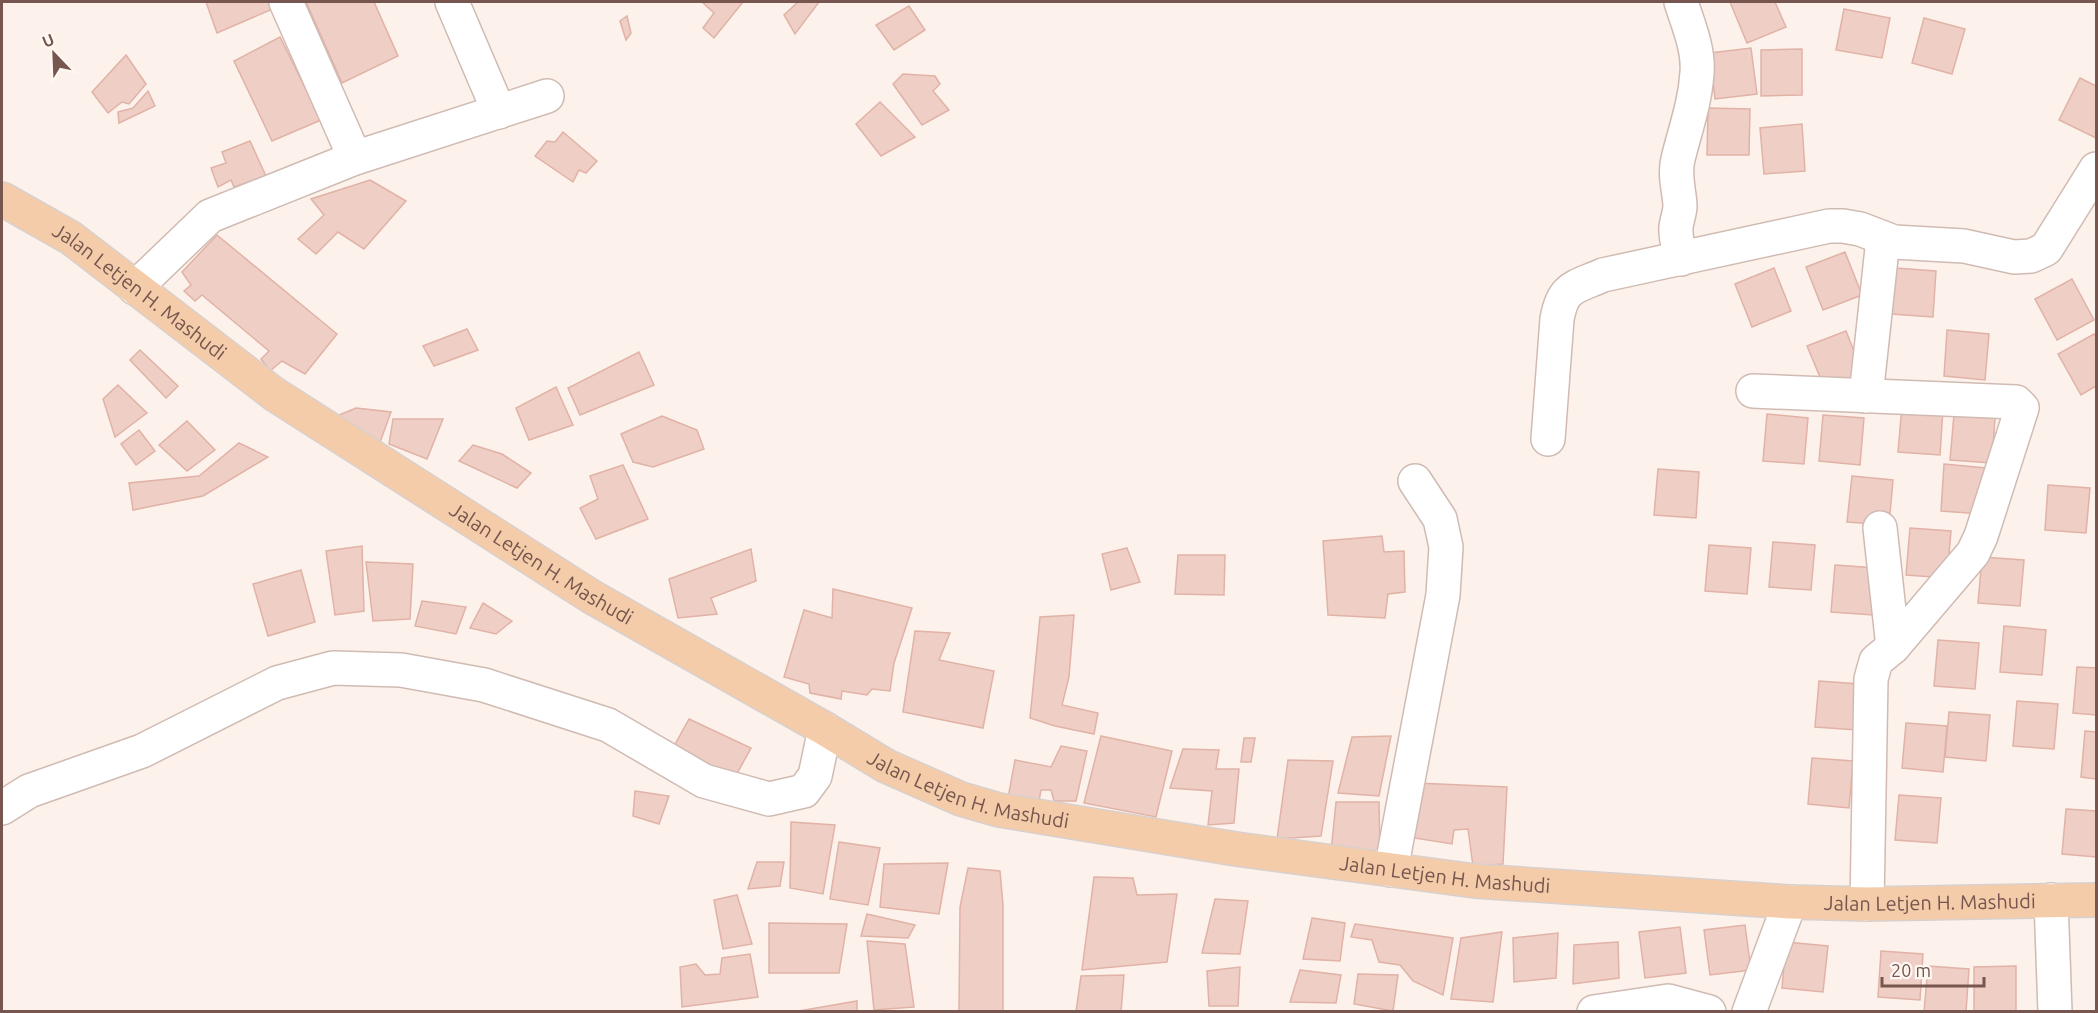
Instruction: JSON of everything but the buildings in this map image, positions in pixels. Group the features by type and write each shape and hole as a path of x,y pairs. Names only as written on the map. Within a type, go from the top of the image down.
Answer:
{"main road":[{"name":"Jalan Letjen H. Mashudi","path":"2,199 71,238 274,394 592,597 886,766 961,799 999,810 1236,849 1474,881 1790,902 1867,904 2097,900"}],"street":[{"path":"286,2 355,158"},
{"path":"452,2 499,112"},
{"path":"1681,2 1693,40 1697,71 1693,107 1676,171 1676,187 1680,204 1676,229 1681,259"},
{"path":"135,288 210,216 355,158 547,96"},
{"path":"1548,439 1557,319 1560,302 1568,290 1603,275 1829,226 1860,229 1894,242 1964,246 2013,257 2031,256 2046,249 2097,169"},
{"path":"1866,396 1884,239"},
{"path":"1753,391 2016,402 2022,408 1981,536 1973,553 1893,647 1876,661 1871,679 1867,904"},
{"path":"1391,870 1443,595 1446,547 1440,519 1415,481"},
{"path":"1880,528 1893,647"},
{"path":"2,808 29,792 142,751 277,683 333,668 401,670 484,685 608,725 704,781 769,799 804,791 815,776 825,729"},
{"path":"2051,900 2055,1011"},
{"path":"1749,1011 1790,902"},
{"path":"1594,1011 1668,1001 1709,1011"}]}
